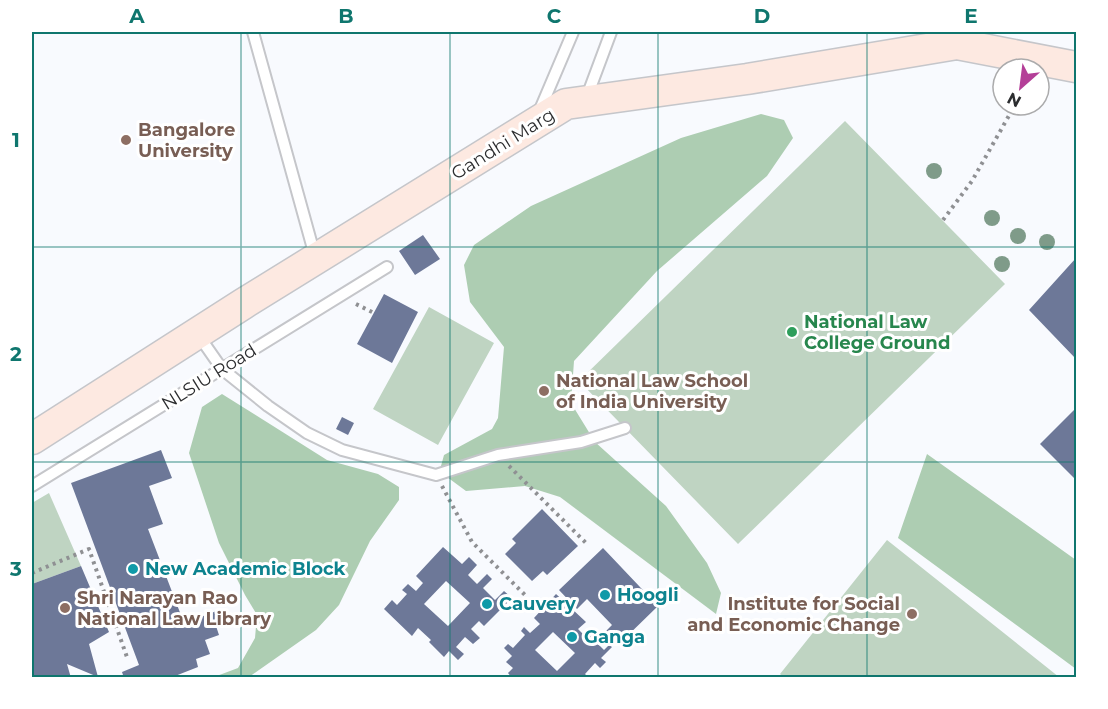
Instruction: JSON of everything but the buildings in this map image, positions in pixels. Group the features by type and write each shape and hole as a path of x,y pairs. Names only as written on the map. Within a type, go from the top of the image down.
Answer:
{"main road":[{"name":"Gandhi Marg","path":"32,439 566,104 747,79 957,44 1077,67"}],"lane":[{"path":"253,32 316,259"},
{"path":"535,124 573,32"},
{"path":"585,102 611,32"},
{"name":"NLSIU Road","path":"32,486 387,267"},
{"path":"197,334 222,369 268,406 307,433 342,450 436,475 498,455 581,442 625,428"}],"path":[{"path":"942,220 972,181 1008,117"},
{"path":"498,455 586,543"},
{"path":"436,475 472,542 527,597"},
{"path":"32,573 89,549 128,660"}],"green space":[{"path":"761,114 784,120 793,138 767,176 657,271 574,361 571,403 595,442 666,506 707,563 721,593 716,614 560,497 525,486 466,491 447,477 441,466 444,455 492,429 498,418 504,347 470,302 464,265 474,245 531,206 681,138"},
{"name":"National Law College Ground","path":"845,121 1005,284 738,544 579,381"},
{"path":"429,307 494,343 438,445 373,409"},
{"path":"222,394 327,460 378,474 399,487 399,500 370,541 339,605 316,630 249,677 214,677 238,668 255,638 257,615 219,543 189,453 202,407"},
{"path":"927,454 1076,560 1076,669 898,538"},
{"path":"49,493 81,566 32,584 32,503"},
{"path":"887,540 1059,677 784,678 780,674"}],"place":[{"name":"Bangalore University","path":"126,140"},
{"name":"National Law College Ground","path":"792,332"},
{"name":"National Law School of India University","path":"544,391"},
{"name":"New Academic Block","path":"133,569"},
{"name":"Hoogli","path":"605,595"},
{"name":"Cauvery","path":"487,604"},
{"name":"Shri Narayan Rao National Law Library","path":"65,608"},
{"name":"Institute for Social and Economic Change","path":"912,614"},
{"name":"Ganga","path":"572,637"}]}
